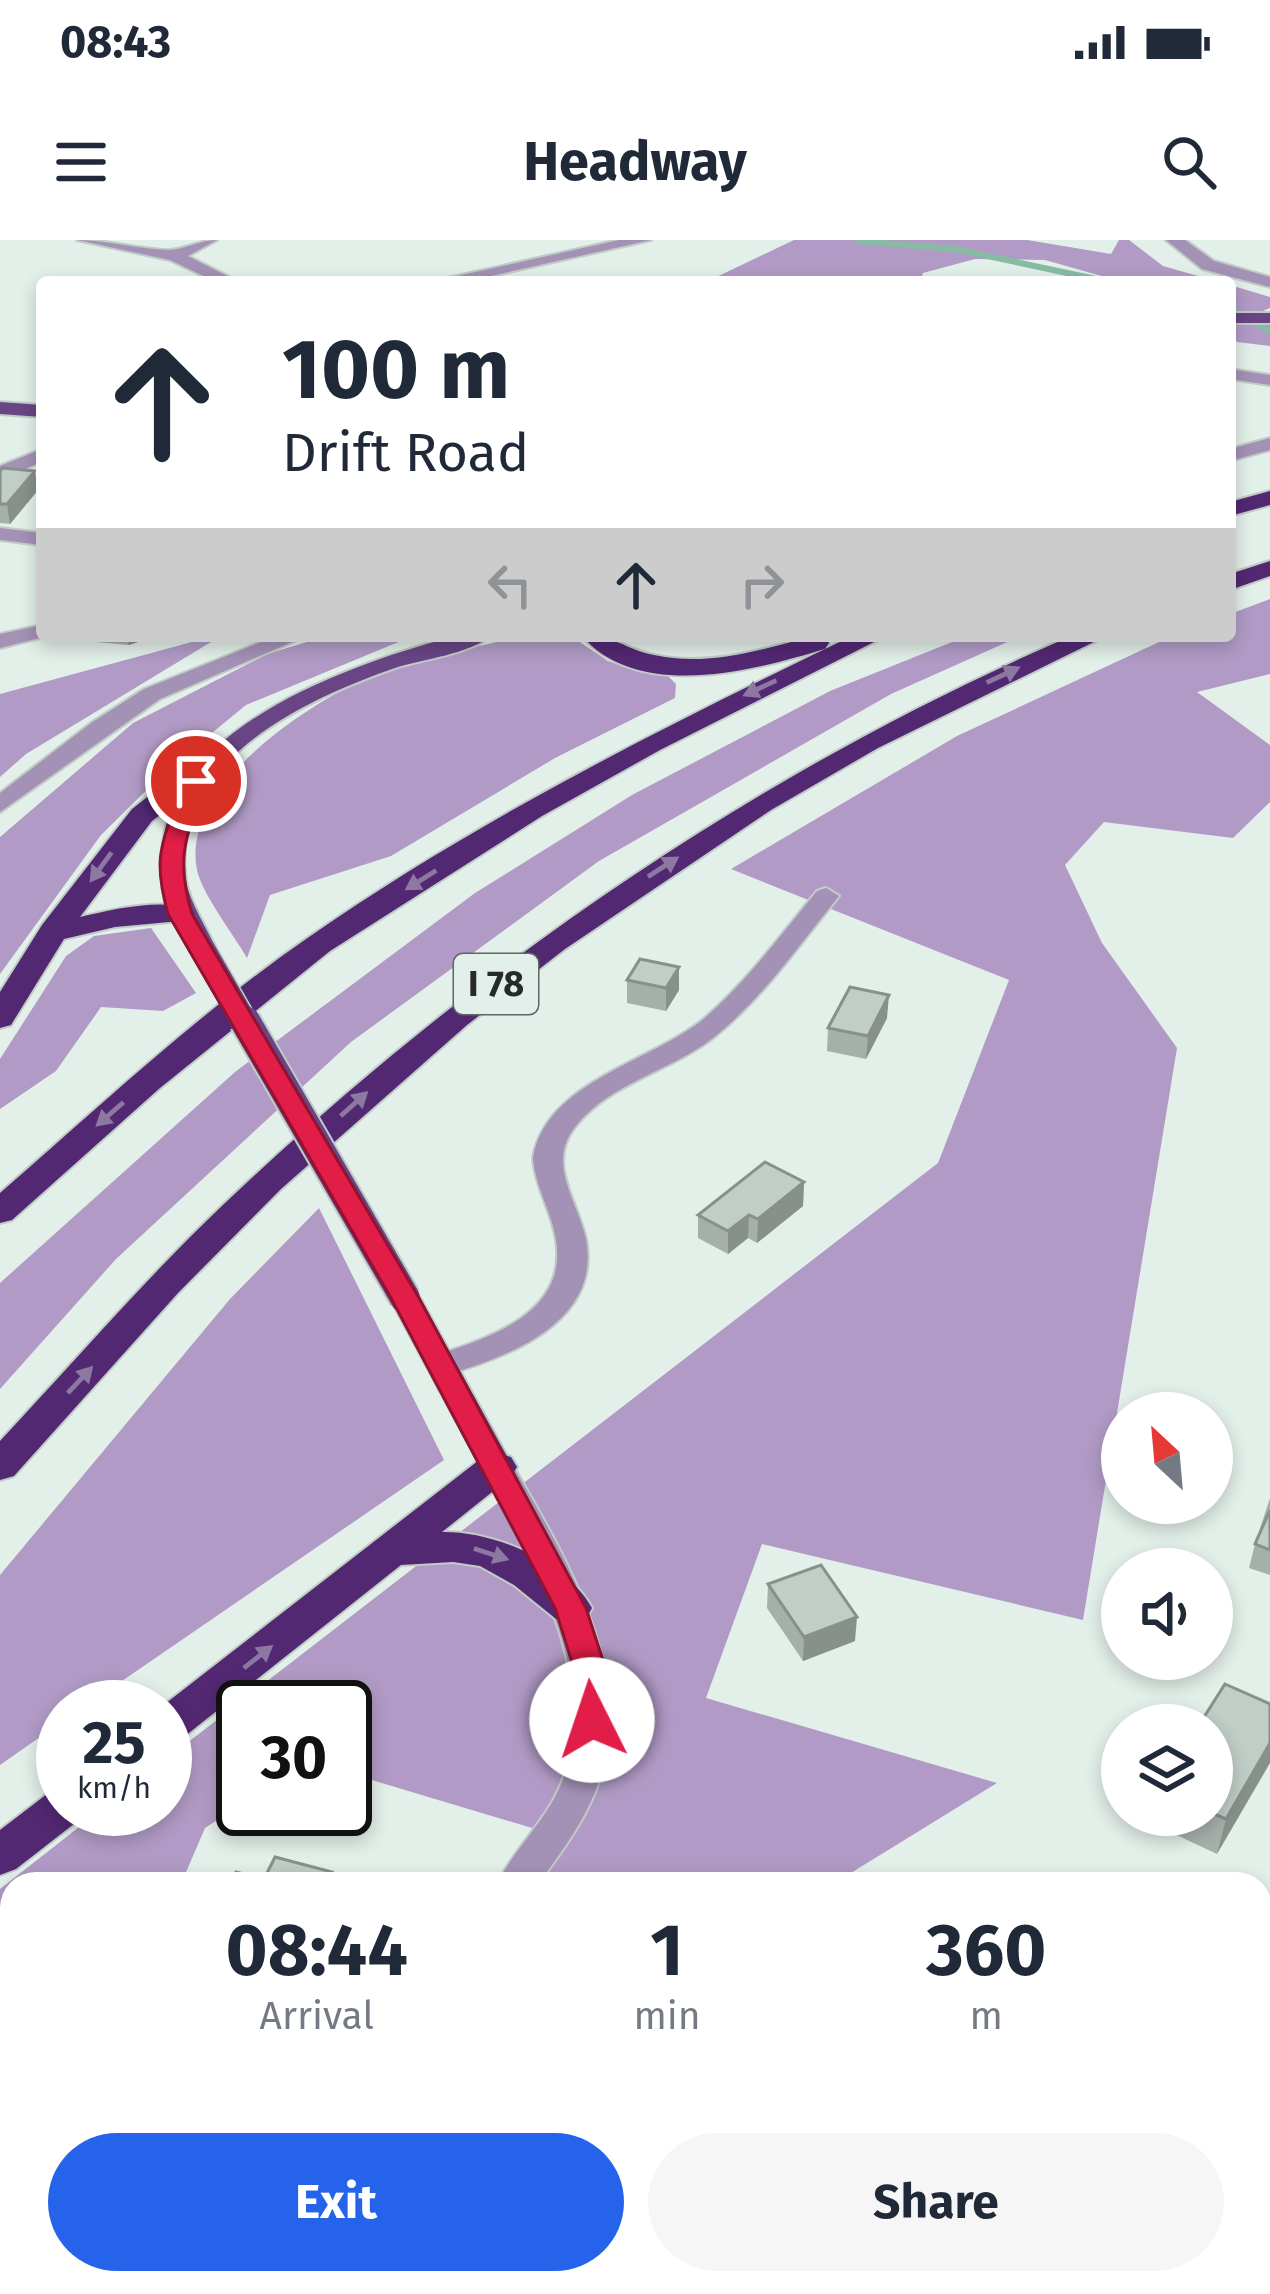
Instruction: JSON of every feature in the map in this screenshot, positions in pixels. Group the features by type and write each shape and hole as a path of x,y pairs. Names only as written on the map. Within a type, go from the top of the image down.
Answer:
{"highway":[{"path":"1236,507 1270,498"},
{"path":"1236,580 1270,568"},
{"path":"604,642 620,653 675,664 731,662 816,642"},
{"path":"0,1212 148,1081 319,944 532,809 630,754 862,642"},
{"name":"I 78","path":"0,1466 265,1184 469,1004 649,875 818,772 997,677 1079,642"},
{"path":"0,1018 53,932 142,815 215,758"},
{"path":"53,932 115,918 180,914"},
{"path":"192,1707 497,1467"},
{"path":"395,1550 449,1543 499,1554 571,1608"},
{"path":"0,1856 36,1828"}],"main road":[{"path":"1236,318 1270,318"},
{"path":"0,408 36,411"},
{"path":"459,642 355,671 311,692 215,758 196,781 170,847 170,880 180,914 405,1298 497,1467"}],"street":[{"path":"85,240 175,256 217,276"},
{"path":"175,256 208,240"},
{"path":"468,276 643,240"},
{"path":"1174,240 1208,265 1270,282"},
{"path":"1236,375 1270,380"},
{"path":"1236,451 1270,444"},
{"path":"0,473 36,457"},
{"path":"0,534 36,537"},
{"path":"0,641 36,632"},
{"path":"0,806 99,728 152,694 280,642"},
{"path":"442,1365 537,1328 562,1298 570,1268 569,1226 549,1176 550,1144 587,1100 703,1034 741,997 826,896"},
{"path":"497,1467 571,1608 594,1682 592,1727 575,1798 555,1840 527,1872"}],"shaded area":[{"path":"794,240 1027,240 1111,254 1119,240 1129,240 1163,266 1198,276 1102,276 1045,260 975,259 922,276 719,276"},
{"path":"1236,287 1270,297 1270,308 1263,311 1270,324 1270,346 1237,342"},
{"path":"1270,599 1270,674 1197,692 1270,745 1270,802 1233,838 1104,822 1065,865 1102,943 1177,1048 1120,1392 1101,1392 1101,1510 1083,1620 762,1544 706,1698 997,1783 852,1872 532,1872 552,1834 372,1780 372,1680 269,1680 938,1163 1009,980 731,869 957,736 1159,642 1236,642 1236,612"},
{"path":"192,642 211,642 26,754 0,777 0,694"},
{"path":"307,642 398,642 246,705 168,769 101,835 0,974 0,837 133,723 267,654"},
{"path":"496,642 580,642 608,661 639,672 666,674 676,684 675,698 555,758 391,856 270,895 247,958 197,870 196,842 220,790 264,743 314,706 358,683"},
{"path":"952,642 1008,642 891,694 599,861 351,1042 116,1259 0,1389 0,1283 235,1072 475,893 632,795 830,691"},
{"path":"151,928 196,993 163,1011 101,1007 56,1071 0,1109 0,1059 66,956 94,936"},
{"path":"319,1208 444,1460 123,1680 36,1680 36,1740 0,1765 0,1575 230,1299"},
{"path":"216,1721 216,1821 205,1828 186,1872 22,1872 68,1836 192,1836 192,1739"}],"building":[{"path":"3,468 35,471 7,504 0,504"},
{"path":"640,959 679,967 666,988 627,980"},
{"path":"850,987 889,995 868,1036 828,1028"},
{"path":"765,1162 804,1182 758,1219 749,1215 728,1231 698,1215"},
{"path":"1270,1510 1270,1550 1255,1544"},
{"path":"821,1565 857,1617 804,1637 768,1584"},
{"path":"1225,1684 1270,1704 1270,1743 1233,1807 1233,1704 1212,1704"},
{"path":"275,1857 332,1872 268,1872"}],"waterway":[{"path":"859,241 954,249 1082,276"},
{"path":"1236,312 1270,332"}],"route":[{"path":"196,781 170,847 170,880 180,914 405,1298 571,1608 594,1682 592,1720"}]}
